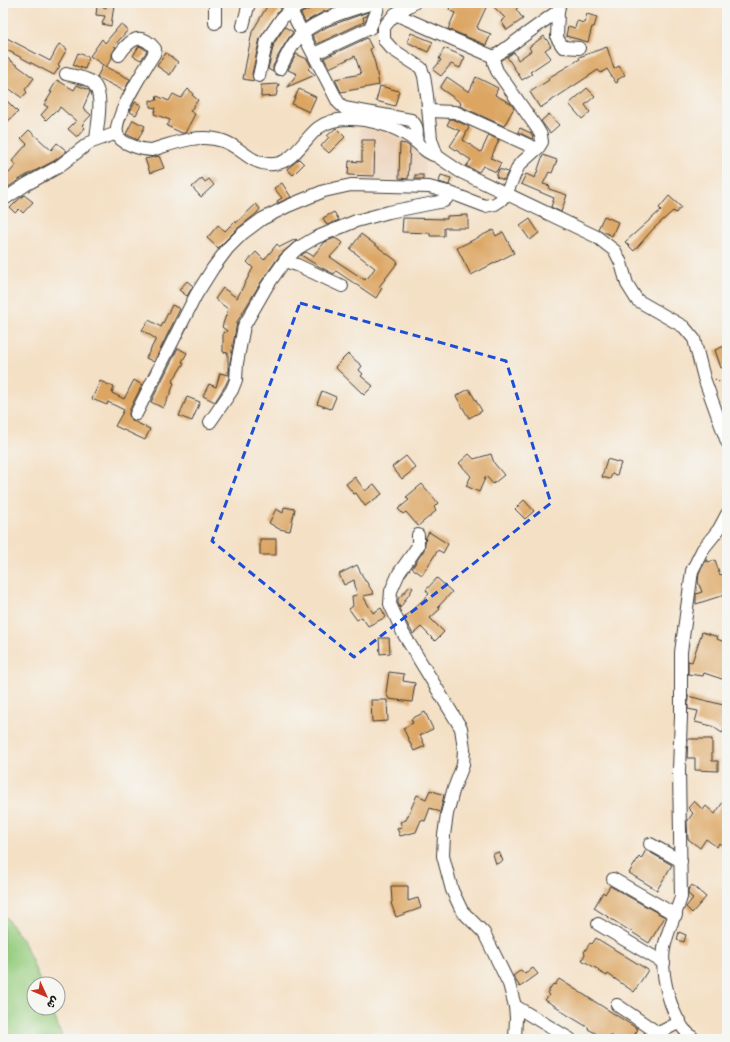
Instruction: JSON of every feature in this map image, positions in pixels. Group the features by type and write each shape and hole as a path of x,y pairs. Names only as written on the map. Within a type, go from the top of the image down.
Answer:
{"street":[{"path":"215,3 215,23"},
{"path":"243,26 249,3"},
{"path":"258,76 267,40 288,7 306,3"},
{"path":"280,69 296,40 302,33 329,18 374,3"},
{"path":"314,54 370,28 378,11 378,3"},
{"path":"414,3 395,14 384,27 384,40 392,49 421,68 424,76 429,111 431,139 437,156"},
{"path":"288,7 338,102 344,108 411,120 416,124 416,142"},
{"path":"494,57 558,7"},
{"path":"558,7 557,38 563,47 579,48"},
{"path":"395,14 494,57"},
{"path":"119,54 126,45 136,38 140,38 151,44 155,49 154,54 135,84 118,123 116,133 119,139 132,146 152,150 195,138 209,138 224,141 254,161 275,164 283,162 291,157 312,133 323,125 346,118 363,120 399,131 416,142 427,152 437,156 458,170 597,237 615,251 621,263 627,284 637,300 684,327 694,339 704,378 727,442"},
{"path":"136,414 196,295 213,268 228,248 242,234 262,219 288,206 324,192 351,185 429,187 448,192 485,206 495,204 501,200 506,194 519,165 542,142 541,135 497,71 494,63 494,57"},
{"path":"66,74 91,82 96,87 100,102 96,140"},
{"path":"429,111 455,112 537,148"},
{"path":"3,200 27,184 58,167 89,143 116,133"},
{"path":"210,422 232,390 236,380 237,363 244,326 249,315 285,261 298,248 315,238 356,221 389,212 444,201 447,198 448,192"},
{"path":"285,261 342,286"},
{"path":"694,1039 684,1029 674,1013 666,984 663,956 665,940 676,915 682,896 679,770 681,652 692,571 703,549 719,529 727,514"},
{"path":"418,535 418,546 399,573 391,590 390,604 403,633 461,728 464,749 463,766 453,791 444,835 443,856 452,890 462,911 484,932 509,984 515,1006 515,1039"},
{"path":"650,844 681,861"},
{"path":"613,879 676,915"},
{"path":"598,924 664,963"},
{"path":"617,1005 658,1033"},
{"path":"515,1006 570,1039"},
{"path":"646,1039 680,1022"}],"path":[{"path":"3,15 5,3"}],"highlighted area":[{"path":"300,303 506,361 551,503 354,657 212,541"}],"shaded area":[{"path":"360,127 382,131 409,142 425,160 425,181 359,181"}],"green space":[{"path":"3,913 25,944 38,976 26,976 26,1016 54,1016 63,1039 3,1039"}],"building":[{"path":"269,3 276,3 280,5 281,8 260,38 252,74 254,81 243,79 252,32"},
{"path":"313,3 348,3 323,12 305,22 301,13 312,8"},
{"path":"451,3 488,3 477,27 478,29 491,34 486,45 448,29 455,13 449,10"},
{"path":"490,3 524,3 516,9 523,19 507,30 501,21 505,18"},
{"path":"107,5 114,5 111,26 102,24 105,16 96,15 97,6 106,8"},
{"path":"368,12 367,16 363,17 364,22 317,44 312,35 329,26"},
{"path":"587,14 597,17 594,27 592,27 588,42 566,36 568,26 575,28 577,21 584,23"},
{"path":"121,24 128,30 114,46 116,47 112,54 112,58 106,67 90,56 102,39 105,43"},
{"path":"285,27 293,32 273,66 273,72 268,69 274,43"},
{"path":"411,33 433,42 428,52 407,42"},
{"path":"3,36 50,61 59,44 67,49 58,65 60,66 54,75 3,48"},
{"path":"544,36 551,46 545,50 551,58 530,72 532,74 522,80 507,57 514,52 518,60 531,51 529,47"},
{"path":"367,38 372,48 370,49 375,63 379,85 341,92 335,79 361,74 355,56 329,68 324,58"},
{"path":"139,46 147,51 141,60 133,56"},
{"path":"607,47 614,69 619,66 625,75 617,80 618,82 616,83 607,69 601,73 598,70 540,108 530,92 549,80 548,78 580,59 579,57"},
{"path":"444,48 465,57 460,68 451,64 441,76 433,70 441,60 439,59"},
{"path":"78,53 89,57 85,69 73,65"},
{"path":"166,53 178,62 170,75 157,66"},
{"path":"296,54 307,59 311,66 308,69 315,75 287,87 297,74 288,70"},
{"path":"7,58 34,78 25,90 27,92 22,98 3,84 3,80 6,77 3,75 3,63"},
{"path":"103,65 130,79 124,91 97,77"},
{"path":"447,77 469,92 476,77 498,88 495,95 510,103 514,108 504,126 460,106 461,103 440,88"},
{"path":"57,80 74,90 77,85 89,90 90,92 83,108 91,115 82,125 85,128 77,137 68,129 76,121 60,107 57,112 55,111 46,120 41,115 48,107 44,105"},
{"path":"279,84 276,96 261,97 261,85"},
{"path":"380,86 399,91 395,106 376,101"},
{"path":"587,88 595,96 585,105 590,112 582,119 569,104"},
{"path":"188,89 198,100 190,111 195,114 185,133 182,133 167,126 170,120 154,114 156,108 150,107 150,100 156,101 157,96 169,101 173,94 181,98"},
{"path":"299,89 316,97 309,112 292,104"},
{"path":"7,101 18,112 6,123 3,120 3,106"},
{"path":"135,102 141,105 136,115 130,112"},
{"path":"549,114 559,125 550,133 541,121"},
{"path":"450,119 469,127 463,140 481,152 489,135 499,140 491,158 501,163 496,172 483,166 479,172 466,166 471,160 450,146 460,131 447,125"},
{"path":"133,120 145,126 138,140 126,134"},
{"path":"336,128 345,137 329,153 321,146 329,137 327,136"},
{"path":"520,128 531,133 533,137 532,139 518,132"},
{"path":"29,130 51,150 57,143 67,151 54,161 23,177 7,188 3,185 3,180 16,165 12,161 27,144 21,138"},
{"path":"362,140 375,140 374,176 348,175 349,161 362,162"},
{"path":"400,143 406,144 410,147 408,179 399,178"},
{"path":"543,155 557,160 552,173 549,172 543,184 550,186 549,189 567,195 561,212 551,207 554,198 521,184 526,174 535,178"},
{"path":"159,156 164,168 150,173 145,159"},
{"path":"299,159 304,164 293,175 287,169"},
{"path":"499,169 508,172 504,180 496,177"},
{"path":"415,175 423,175 423,179 415,179"},
{"path":"441,175 451,178 449,185 439,182"},
{"path":"202,178 205,182 209,179 214,185 201,197 192,187"},
{"path":"282,183 291,197 278,203 277,201 282,198 274,188"},
{"path":"24,195 33,202 23,213 19,209 15,213 10,208"},
{"path":"669,196 681,207 676,213 673,211 653,229 634,251 625,242 661,210 659,208"},
{"path":"256,204 260,209 257,213 237,229 218,248 207,238 218,225 225,231"},
{"path":"334,212 339,220 327,225 323,218"},
{"path":"468,215 468,228 444,228 444,236 430,236 430,233 402,232 403,218 447,219 447,216"},
{"path":"604,216 618,222 612,236 598,229"},
{"path":"530,219 539,233 530,240 520,226"},
{"path":"493,230 496,236 503,232 514,253 471,275 457,248"},
{"path":"361,234 398,262 379,287 382,288 376,298 336,271 334,274 301,255 306,252 313,256 325,242 335,238 343,243 330,257 365,280 375,268 350,249"},
{"path":"296,239 297,240 280,255 261,282 237,322 230,362 229,378 225,386 215,402 203,396 209,384 216,387 220,373 228,375 228,353 223,352 223,332 225,333 227,331 222,327 228,309 215,299 223,288 237,298 253,268 247,262 256,252 264,260 277,244 280,247"},
{"path":"187,281 193,286 187,296 179,290"},
{"path":"172,305 180,309 154,362 146,358 156,339 142,330 149,320 161,327"},
{"path":"727,345 727,366 721,368 715,350"},
{"path":"178,348 187,353 182,362 184,363 172,382 174,383 171,392 163,408 151,402"},
{"path":"348,354 362,366 359,370 363,374 361,376 373,386 364,395 335,367"},
{"path":"134,380 142,385 129,411 129,415 133,421 150,429 145,440 115,426 124,410 108,402 107,405 92,399 100,381 114,387 112,393 124,399"},
{"path":"469,389 482,411 469,418 456,396"},
{"path":"322,391 336,397 331,409 317,404"},
{"path":"187,397 200,402 192,421 179,416"},
{"path":"469,454 474,459 491,454 494,463 504,475 493,484 486,476 479,492 466,486 471,476 459,463"},
{"path":"406,456 416,468 402,479 392,467"},
{"path":"607,459 621,463 617,475 612,474 610,479 602,477"},
{"path":"355,477 365,491 374,484 382,494 365,506 356,493 354,494 346,484"},
{"path":"422,484 438,503 434,507 436,511 418,526 406,512 403,514 398,509 409,500 406,497"},
{"path":"524,500 534,511 525,519 515,509"},
{"path":"284,507 295,509 290,531 279,529 269,523 276,509 283,513"},
{"path":"429,532 448,544 443,553 438,550 422,575 412,568 424,550 426,537"},
{"path":"260,539 276,539 276,555 260,555"},
{"path":"707,559 708,562 715,560 720,575 724,574 727,581 727,594 696,604 696,594 702,592 698,582 699,573"},
{"path":"357,565 374,594 363,596 373,613 381,608 386,617 368,626 362,617 357,620 349,609 353,606 352,596 357,595 354,580 344,585 339,574"},
{"path":"437,578 452,592 438,607 440,609 430,618 444,632 435,641 421,627 413,634 404,618 429,594 426,590"},
{"path":"410,586 413,588 400,608 398,599"},
{"path":"702,632 718,637 717,639 727,643 727,675 725,680 704,673 703,676 688,674 688,661 692,662"},
{"path":"379,638 389,638 390,653 380,654"},
{"path":"389,672 404,674 403,681 415,683 412,702 389,699 386,693"},
{"path":"688,696 727,706 727,726 722,733 712,726 695,722 698,711 688,709"},
{"path":"371,700 387,700 388,721 372,722"},
{"path":"425,712 433,729 420,735 425,746 414,751 403,728 413,723 411,719"},
{"path":"688,739 712,739 712,761 718,761 718,771 695,770 695,758 687,758"},
{"path":"430,790 444,795 440,812 430,808 425,821 421,820 416,832 400,836 397,828 402,827 400,822 406,820 417,795 426,799"},
{"path":"727,796 727,850 719,843 717,847 706,839 700,848 688,839 687,822 693,813 688,808 694,801 703,810 706,806 715,814"},
{"path":"646,850 672,865 657,890 629,873 639,857 641,859"},
{"path":"499,852 503,861 496,864 493,854"},
{"path":"692,885 706,897 692,913 686,907 693,898 688,894 688,890"},
{"path":"391,886 408,886 408,901 418,898 421,908 396,917 391,903"},
{"path":"610,886 665,917 649,943 594,908 603,892 605,894"},
{"path":"679,932 686,935 684,942 677,940"},
{"path":"596,938 648,970 634,992 608,974 607,976 582,960 585,954 584,952 590,943 592,944"},
{"path":"533,968 538,974 520,987 513,976 521,970 525,974"},
{"path":"559,979 638,1029 632,1039 617,1039 610,1035 608,1039 606,1039 588,1029 589,1028 545,1000 549,995 547,993 553,984 555,985"}]}
